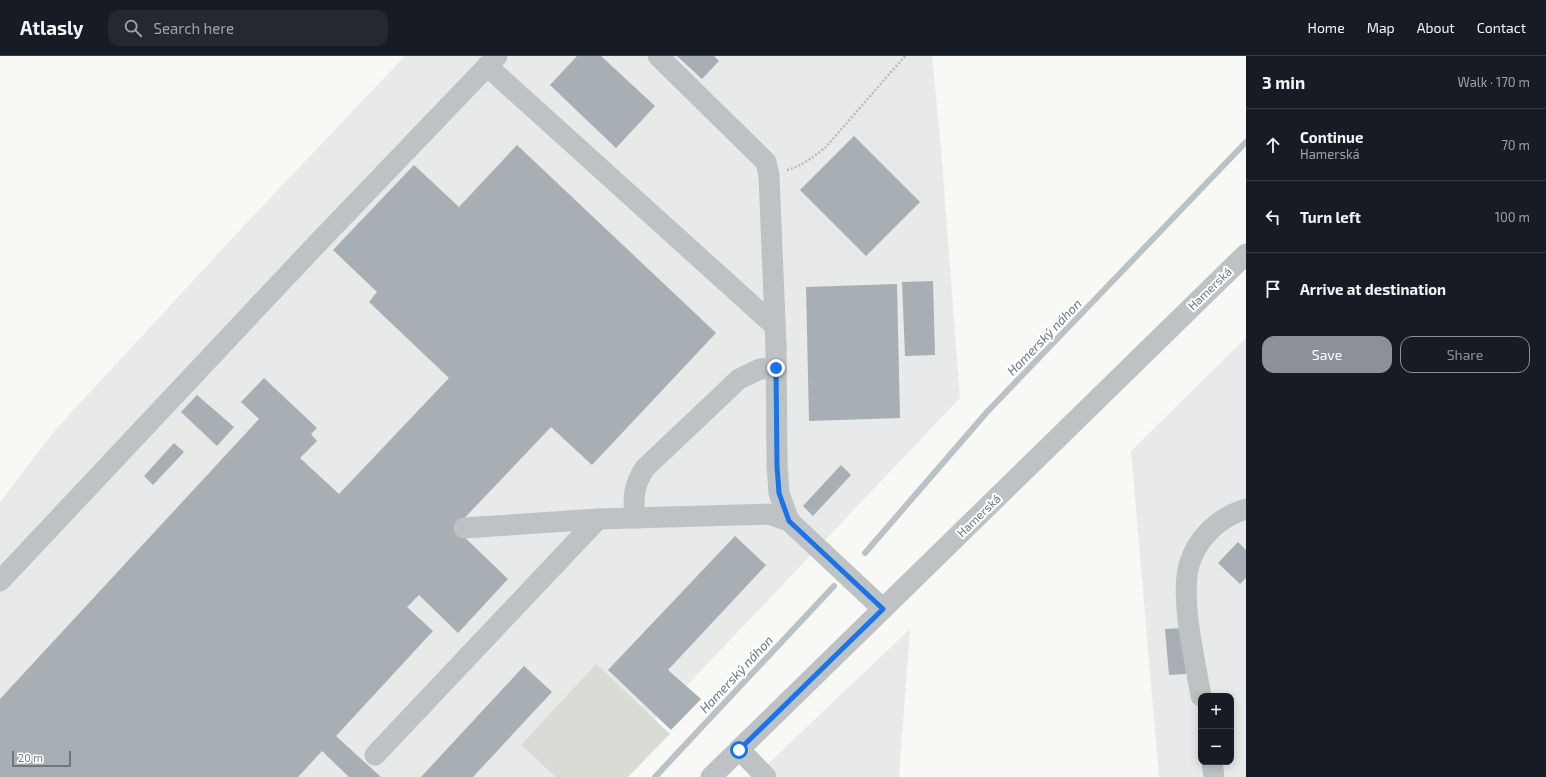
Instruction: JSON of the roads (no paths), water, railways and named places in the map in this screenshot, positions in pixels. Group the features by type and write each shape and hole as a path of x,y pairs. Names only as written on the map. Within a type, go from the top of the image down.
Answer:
{"street":[{"path":"658,56 766,162 769,175 775,326 777,466 779,493 789,521"},
{"path":"0,581 313,248 492,61 775,326"},
{"name":"Hamerská","path":"711,777 1246,254"},
{"path":"635,518 633,497 638,478 645,468 739,379 760,369 776,368"},
{"path":"1201,693 1188,617 1187,593 1190,564 1199,545 1207,533 1219,522 1234,513 1246,509"},
{"path":"464,528 598,519 769,514 789,521 883,609"},
{"path":"375,755 598,519"},
{"path":"739,750 766,777"},
{"path":"1212,765 1214,777"}],"waterway":[{"name":"Hamerský náhon","path":"865,553 987,412 1246,142"},
{"name":"Hamerský náhon","path":"655,777 834,586"}]}
